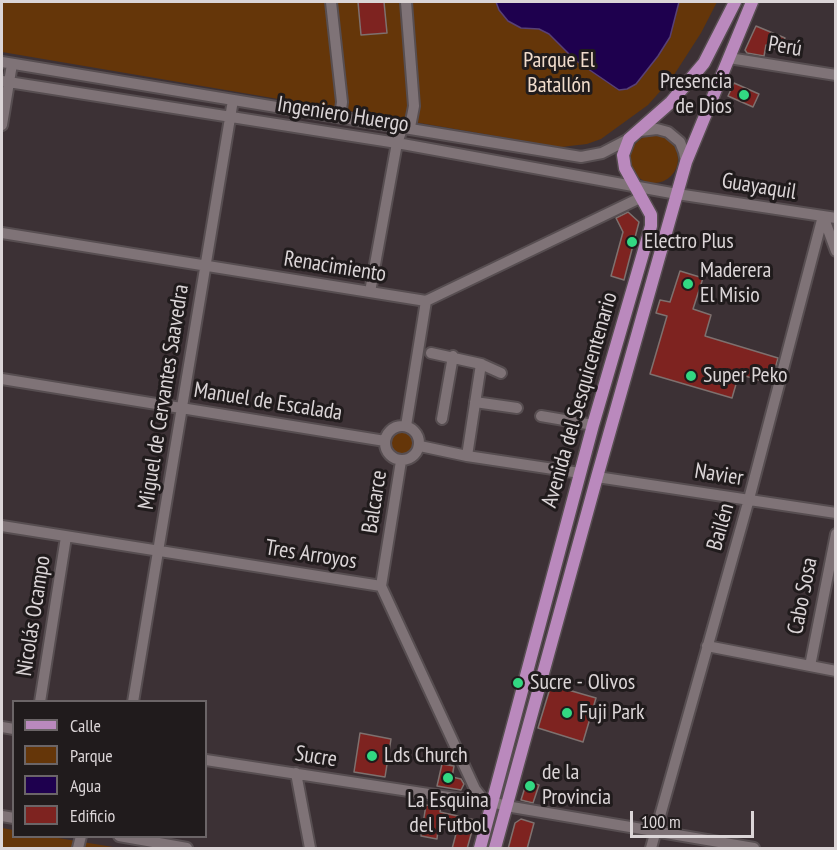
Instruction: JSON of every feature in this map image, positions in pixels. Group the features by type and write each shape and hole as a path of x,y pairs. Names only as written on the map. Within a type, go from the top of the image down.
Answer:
{"main road":[{"path":"629,140 671,102 704,63 735,2"},
{"name":"Avenida del Sesquicentenario","path":"495,849 686,162 752,2"},
{"name":"Avenida del Sesquicentenario","path":"480,849 487,800 651,226 651,215 623,162 623,155 629,140"}],"street":[{"path":"331,2 342,102 342,135"},
{"path":"370,292 397,143 414,106 406,2"},
{"name":"Perú","path":"729,58 836,75"},
{"path":"2,125 7,63"},
{"name":"Ingeniero Huergo","path":"7,63 581,157 602,153 629,140"},
{"name":"Ingeniero Huergo","path":"5,81 397,143 639,192 677,194"},
{"name":"Miguel de Cervantes Saavedra","path":"133,700 233,100"},
{"path":"640,131 657,129 668,132 680,142 686,162"},
{"path":"580,473 467,456 420,446 418,435 406,426 426,301 639,192"},
{"name":"Guayaquil","path":"677,194 836,218"},
{"path":"823,216 836,250"},
{"name":"Bailén","path":"651,849 749,499 823,216"},
{"name":"Renacimiento","path":"2,233 426,301"},
{"path":"431,353 453,356 481,364 501,373"},
{"path":"442,419 453,356"},
{"path":"467,456 481,364"},
{"name":"Manuel de Escalada","path":"2,379 385,441"},
{"path":"475,402 518,408"},
{"path":"541,416 593,425"},
{"name":"Balcarce","path":"406,426 392,429 385,441 385,447 391,456 401,461 415,455 420,446"},
{"name":"Balcarce","path":"381,586 401,461"},
{"name":"Navier","path":"597,477 836,513"},
{"name":"Tres Arroyos","path":"2,526 381,586 475,789 487,800"},
{"name":"Cabo Sosa","path":"810,666 836,534"},
{"name":"Nicolás Ocampo","path":"40,700 66,537"},
{"path":"707,646 836,671"},
{"name":"Sucre","path":"207,760 468,800 487,800 506,806 754,849"},
{"path":"296,773 310,849"},
{"path":"125,838 187,849"}],"green space":[{"name":"Parque El Batallón","path":"2,2 717,2 701,33 672,78 648,105 601,139 587,144 561,147 2,52"},
{"path":"649,135 659,135 674,145 678,159 677,168 668,179 659,183 649,183 634,173 630,164 630,154 640,139"},
{"path":"402,429 413,433 417,444 413,455 402,459 391,455 387,444 391,433"},
{"path":"2,828 12,830 12,838 58,838 119,848 2,848"}],"water":[{"path":"496,2 679,2 670,37 658,56 636,84 619,90 575,60 549,34 539,29 521,28 508,21"}],"building":[{"path":"358,2 384,2 387,33 361,35"},
{"path":"756,26 785,38 780,51 766,45 764,56 747,53 745,50"},
{"name":"Presencia de Dios","path":"734,83 759,94 753,107 728,96"},
{"path":"628,212 639,222 624,280 611,276 623,232 616,218"},
{"path":"680,271 703,278 693,309 711,315 705,336 778,358 771,384 739,374 732,398 650,374 667,316 656,313 660,300 670,302"},
{"name":"Fuji Park","path":"551,685 596,698 583,742 538,728"},
{"name":"Lds Church","path":"360,733 391,739 385,777 354,772"},
{"name":"La Esquina del Futbol","path":"442,764 454,766 452,777 461,779 464,784 461,790 437,786"},
{"path":"527,781 539,785 533,803 521,800"},
{"path":"426,805 441,807 440,812 475,820 467,849 452,849 458,826 439,820 437,839 421,836"},
{"path":"521,819 534,823 527,849 508,849 515,823"}],"place":[{"name":"Presencia de Dios","path":"744,95"},
{"name":"Electro Plus","path":"632,242"},
{"name":"Maderera El Misio","path":"688,284"},
{"name":"Super Peko","path":"691,376"},
{"name":"Sucre - Olivos","path":"518,683"},
{"name":"Fuji Park","path":"567,713"},
{"name":"Lds Church","path":"372,756"},
{"name":"La Esquina del Futbol","path":"448,778"},
{"name":"de la Provincia","path":"530,786"}]}
